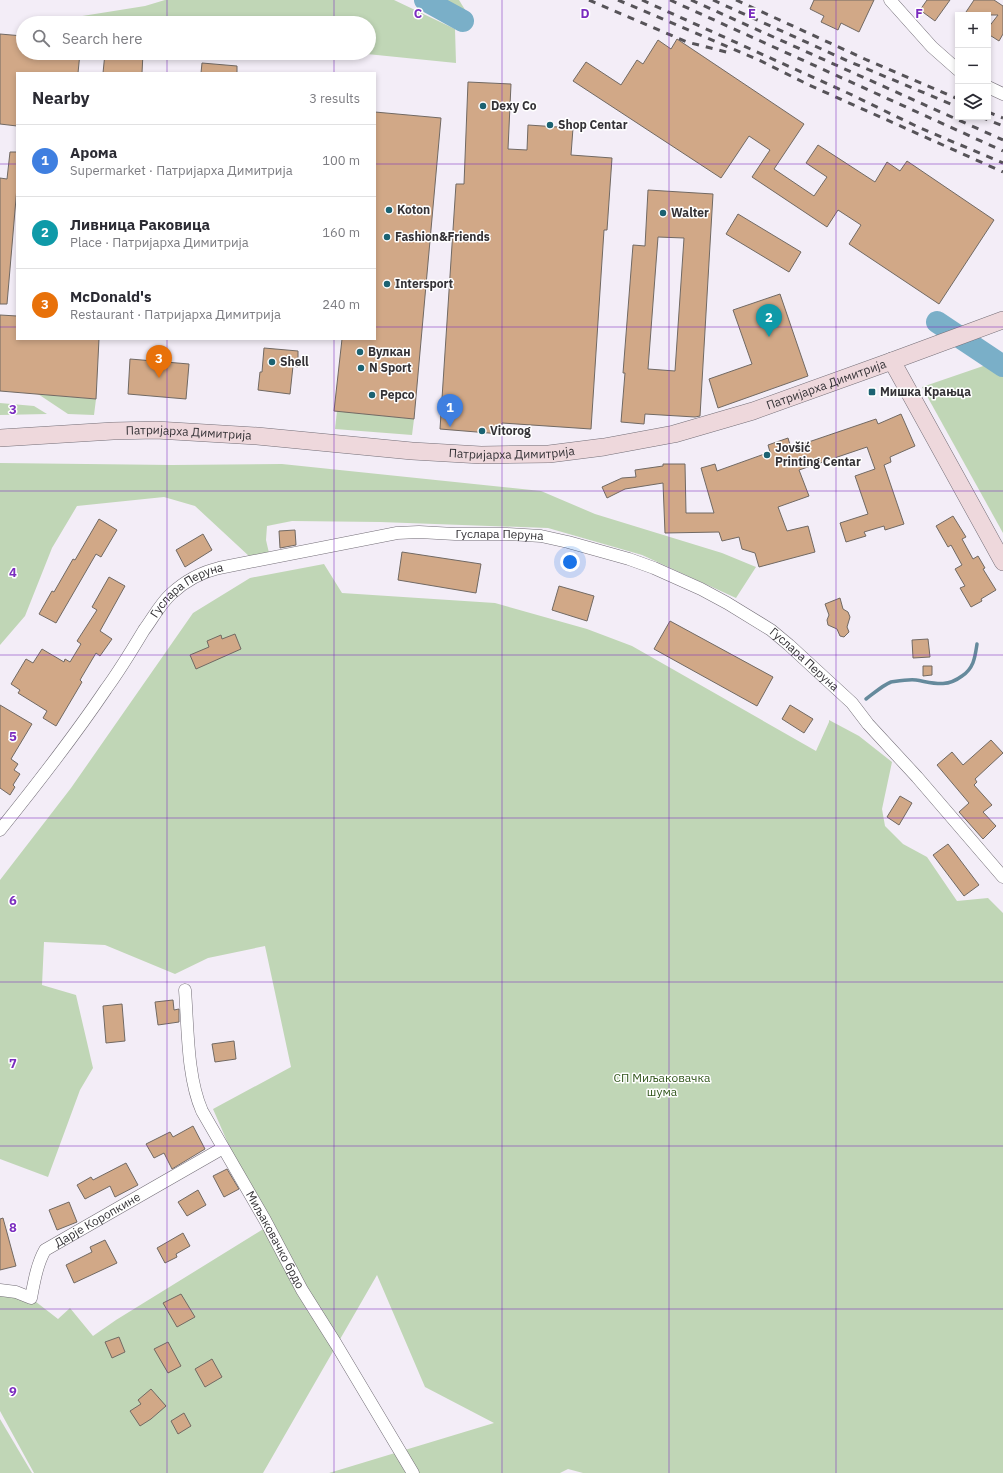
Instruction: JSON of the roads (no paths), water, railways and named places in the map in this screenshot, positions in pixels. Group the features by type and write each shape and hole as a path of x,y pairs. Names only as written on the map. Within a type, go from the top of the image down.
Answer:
{"main road":[{"name":"Патријарха Димитрија","path":"0,438 113,431 156,430 278,438 412,451 481,455 549,454 604,447 674,434 753,411 892,362 1003,320"},
{"path":"892,362 1003,562"}],"street":[{"path":"890,0 932,47 955,67"},
{"path":"991,88 1003,94"},
{"name":"Гуслара Перуна","path":"0,830 42,778 107,689 165,600 180,586 190,580 206,572 219,568 397,533 507,534 541,536 629,559 701,589 759,622 789,645 852,703 868,724 1003,877"},
{"name":"Миљаковачко брдо","path":"185,990 192,1080 196,1096 205,1118 265,1220 302,1290 413,1473"},
{"name":"Дарје Коропкине","path":"0,1290 16,1292 31,1298 37,1268 45,1250 223,1148"}],"waterway":[{"path":"425,0 463,21"},
{"path":"937,322 1003,366"},
{"path":"866,699 881,687 891,682 913,680 940,684 956,680 966,673 971,666 975,658 977,644"}],"railway":[{"path":"589,0 687,42 730,53"},
{"path":"618,0 761,61 809,85 1003,172"},
{"path":"642,0 850,94 918,127 1003,163"},
{"path":"670,0 1003,151"},
{"path":"691,0 1003,140"},
{"path":"713,0 848,61 955,106"},
{"path":"736,0 867,60 955,98"},
{"path":"991,113 1003,118"},
{"path":"988,120 1003,126"}],"place":[{"name":"Dexy Co","path":"483,106"},
{"name":"Shop Centar","path":"550,125"},
{"name":"Koton","path":"389,210"},
{"name":"Walter","path":"663,213"},
{"name":"Fashion&Friends","path":"387,237"},
{"name":"Intersport","path":"387,284"},
{"name":"Ливница Раковица","path":"769,337"},
{"name":"Вулкан","path":"360,352"},
{"name":"Shell","path":"272,362"},
{"name":"N Sport","path":"361,368"},
{"name":"McDonald's","path":"159,378"},
{"name":"Мишка Крањца","path":"872,392"},
{"name":"Pepco","path":"372,395"},
{"name":"Арома","path":"450,427"},
{"name":"Vitorog","path":"482,431"},
{"name":"Jovšić Printing Centar","path":"767,455"}],"park label":[{"name":"СП Миљаковачка шума","path":"662,1085"}]}
